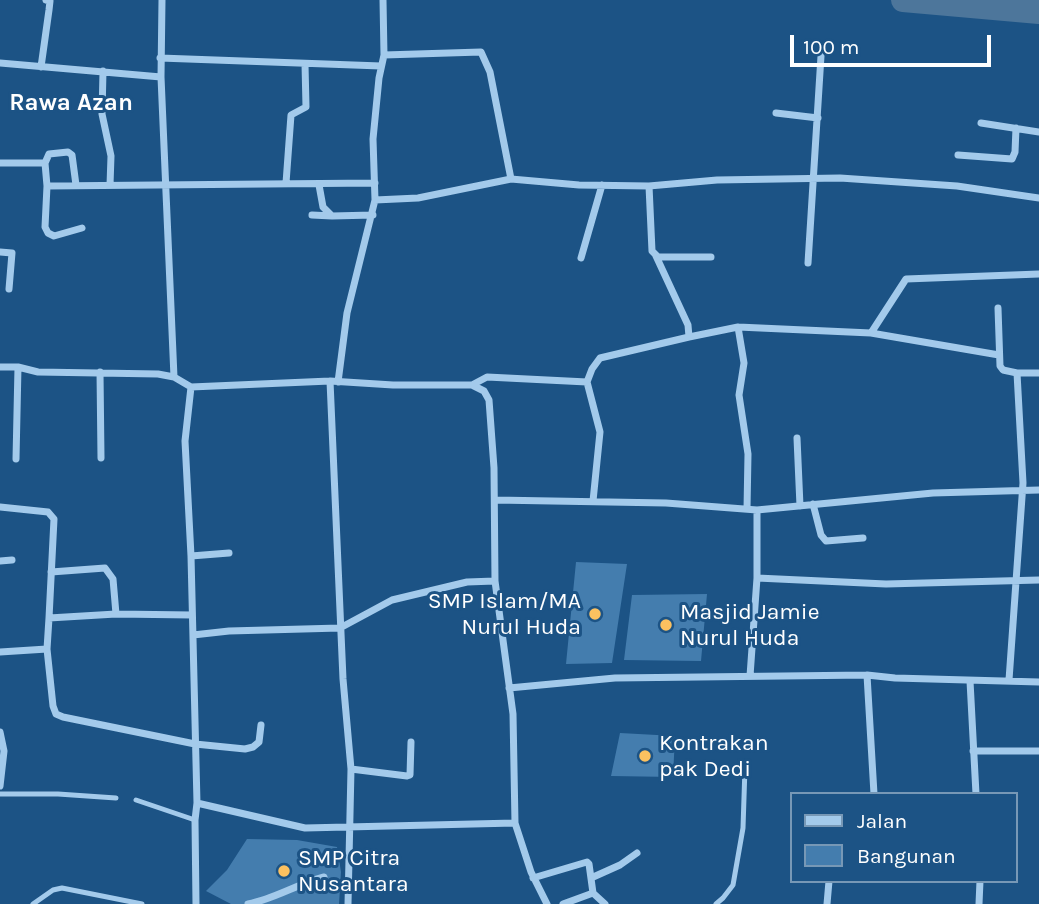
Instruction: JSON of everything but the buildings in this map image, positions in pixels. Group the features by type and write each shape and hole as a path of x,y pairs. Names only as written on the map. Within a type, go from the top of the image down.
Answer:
{"street":[{"path":"41,67 50,1 46,0"},
{"path":"162,0 160,58 174,377"},
{"path":"348,904 352,827 351,769 340,628 334,382 343,357 347,313 375,200 373,139 384,55 383,0"},
{"path":"384,55 481,52 490,72 511,179"},
{"path":"808,263 821,56"},
{"path":"160,58 381,66"},
{"path":"0,63 161,77"},
{"path":"286,183 291,116 306,107 305,64"},
{"path":"103,71 102,114 111,156 110,186"},
{"path":"776,113 818,118"},
{"path":"981,123 1039,132"},
{"path":"958,155 1012,159 1016,128"},
{"path":"76,185 72,155 68,152 49,154 45,163 45,227 48,233 54,236 82,229"},
{"path":"0,163 45,163"},
{"path":"375,200 418,198 511,179 649,186 717,180 815,178 957,186 1039,198"},
{"path":"47,186 375,183"},
{"path":"319,185 323,207 332,216"},
{"path":"581,258 602,185"},
{"path":"649,186 652,251 688,325 689,337"},
{"path":"312,215 373,215"},
{"path":"0,252 12,253 9,289"},
{"path":"656,256 711,257"},
{"path":"871,332 906,279 1039,274"},
{"path":"998,307 1000,366 1003,370 1017,373 1039,373"},
{"path":"738,327 744,363 739,395 748,454 747,509"},
{"path":"593,501 600,432 587,382 600,358 738,327 871,332 999,355"},
{"path":"0,367 18,367 38,372 158,374 174,377 191,387 334,382 472,385 484,391 490,405 495,500 495,581 514,736 515,823 533,878 547,904"},
{"path":"16,459 18,367"},
{"path":"100,372 101,458"},
{"path":"1009,680 1022,490 1017,373"},
{"path":"472,385 487,377 587,382"},
{"path":"191,387 185,441 191,555 197,803 196,904"},
{"path":"797,438 800,506"},
{"path":"495,500 593,501 757,510 933,493 1039,490"},
{"path":"813,504 821,535 826,541 863,538"},
{"path":"0,507 48,512 54,519 47,649 52,706 56,714 195,744 245,749 259,742 261,725"},
{"path":"750,676 757,578 757,510"},
{"path":"191,555 229,553"},
{"path":"0,561 12,560"},
{"path":"51,572 105,568 113,579 116,614"},
{"path":"757,578 886,584 1039,580"},
{"path":"193,635 229,631 340,628 392,600 467,582 495,581"},
{"path":"49,618 116,614 192,615"},
{"path":"0,652 47,649"},
{"path":"509,688 615,678 750,676 867,675 1039,682"},
{"path":"867,675 874,792"},
{"path":"970,681 976,792"},
{"path":"0,732 4,751 0,786"},
{"path":"351,769 410,775 411,742"},
{"path":"973,751 1039,751"},
{"path":"197,803 305,828 515,823"},
{"path":"591,878 620,865 637,853"},
{"path":"533,878 587,862 593,893 605,904"},
{"path":"248,904 267,900 302,882 324,877"},
{"path":"827,904 829,883"},
{"path":"979,904 980,883"},
{"path":"563,904 593,893"}],"lane":[{"path":"716,904 733,885 743,828 745,767"},
{"path":"0,794 116,798"},
{"path":"136,800 195,820"},
{"path":"33,904 53,890 62,888 142,904"}],"waterway":[{"path":"903,0 1039,12"}],"place":[{"name":"SMP Islam/MA Nurul Huda","path":"595,614"},
{"name":"Masjid Jamie Nurul Huda","path":"666,625"},
{"name":"Kontrakan pak Dedi","path":"645,756"},
{"name":"SMP Citra Nusantara","path":"284,871"}],"district":[{"name":"Rawa Azan","path":"71,103"}]}
